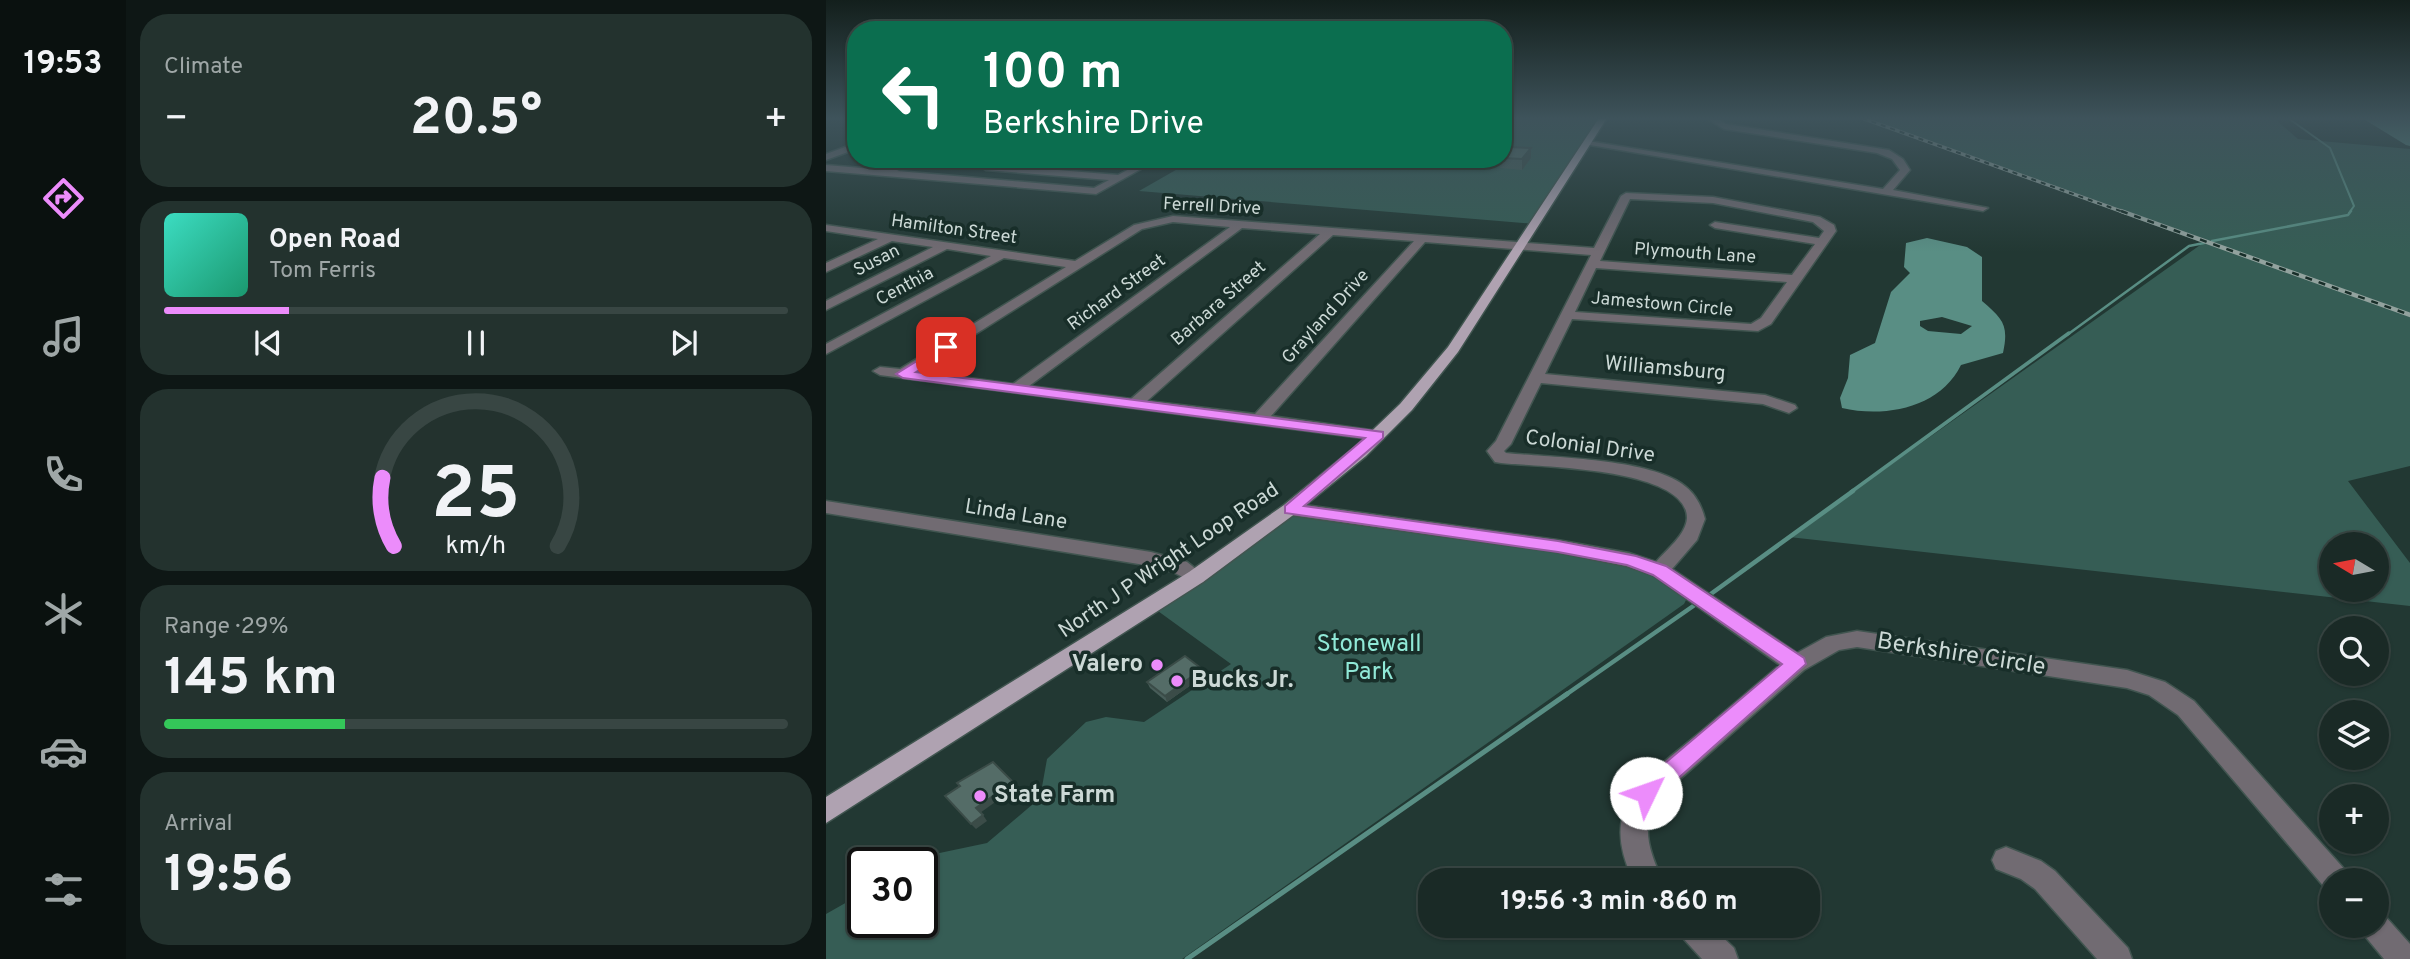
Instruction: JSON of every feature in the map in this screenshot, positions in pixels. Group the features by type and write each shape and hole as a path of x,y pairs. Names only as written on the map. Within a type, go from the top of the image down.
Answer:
{"main road":[{"name":"North J P Wright Loop Road","path":"826,811 1196,577 1290,509 1378,435 1406,407 1452,351 1576,163"}],"street":[{"path":"1704,163 1983,208"},
{"path":"1886,192 1905,170 1903,163"},
{"path":"826,168 1096,191 1139,168"},
{"path":"886,173 898,168"},
{"path":"959,179 984,168"},
{"path":"998,168 1121,178"},
{"name":"Colonial Drive","path":"1660,570 1690,536 1696,519 1689,500 1677,488 1643,475 1501,458 1495,451 1503,444 1626,196 1713,200 1816,219 1830,227 1823,242"},
{"name":"Ferrell Drive","path":"903,374 1138,226 1155,220 1520,248"},
{"name":"Richard Street","path":"1015,389 1239,225"},
{"path":"1715,225 1823,242"},
{"path":"826,235 832,229"},
{"name":"Hamilton Street","path":"832,229 1076,265"},
{"name":"Barbara Street","path":"1134,404 1329,232"},
{"path":"826,268 890,238"},
{"name":"Grayland Drive","path":"1259,420 1421,240"},
{"name":"Jamestown Circle","path":"1566,315 1753,328 1766,321 1823,242"},
{"name":"Susan","path":"826,306 943,247"},
{"path":"1520,248 1595,258"},
{"name":"Centhia","path":"826,350 1001,255"},
{"name":"Plymouth Lane","path":"1595,258 1796,279"},
{"path":"880,371 1378,435"},
{"name":"Williamsburg","path":"1536,378 1765,400 1789,408"},
{"name":"Linda Lane","path":"826,507 1151,559 1181,567 1196,577"},
{"path":"1290,509 1571,548 1629,560 1660,570 1796,664"},
{"name":"Berkshire Circle","path":"1643,868 1633,845 1637,809 1646,793 1796,664 1834,643 1857,639 2144,683 2166,693 2186,708 2326,868"},
{"path":"2006,860 2031,870 2045,880 2117,959"},
{"path":"1703,938 1723,959"},
{"path":"2385,938 2403,959"}],"green space":[{"path":"1512,163 1575,163 1536,224 1139,191 1179,168 1512,168"},
{"path":"1984,163 2410,163 2410,466 2348,481 2387,532 2319,532 2319,596 1789,537 2203,243"},
{"name":"Stonewall Park","path":"1290,509 1604,554 1691,590 1684,604 1182,959 826,959 826,914 847,902 847,938 938,938 938,853 987,843 1040,798 1047,759 1086,722 1106,717 1144,722 1231,664 1151,606"},
{"path":"2389,535 2410,563 2410,606 2374,602 2389,602"}],"shaded area":[{"path":"1927,238 1967,247 1982,257 1982,301 2003,323 2003,353 1961,365 1952,380 1940,391 1910,406 1876,412 1842,408 1840,398 1848,378 1850,355 1875,343 1891,292 1910,273 1904,267 1906,243","holes":["1942,317 1972,326 1961,334 1928,331 1920,326 1920,321"]}],"building":[{"name":"Bucks Jr.","path":"1185,656 1202,669 1165,696 1147,682"},
{"name":"State Farm","path":"993,762 1013,782 976,808 983,815 971,824 945,796 960,786 957,783"}],"waterway":[{"path":"2336,163 2354,206 2349,213"},
{"path":"2212,241 2348,215 2351,211"},
{"path":"2067,335 2189,246 2204,243"},
{"path":"1851,492 2069,333"},
{"path":"1708,596 1853,491"},
{"path":"1564,696 1699,602"},
{"path":"1187,959 1567,694"}],"railway":[{"path":"1986,163 2126,213"},
{"path":"2121,211 2410,315"}],"place":[{"name":"Valero","path":"1157,665"},
{"name":"Bucks Jr.","path":"1177,681"},
{"name":"State Farm","path":"980,796"}],"route":[{"path":"946,347 903,374 1378,435 1290,509 1558,546 1629,560 1660,570 1796,664 1646,793"}]}
